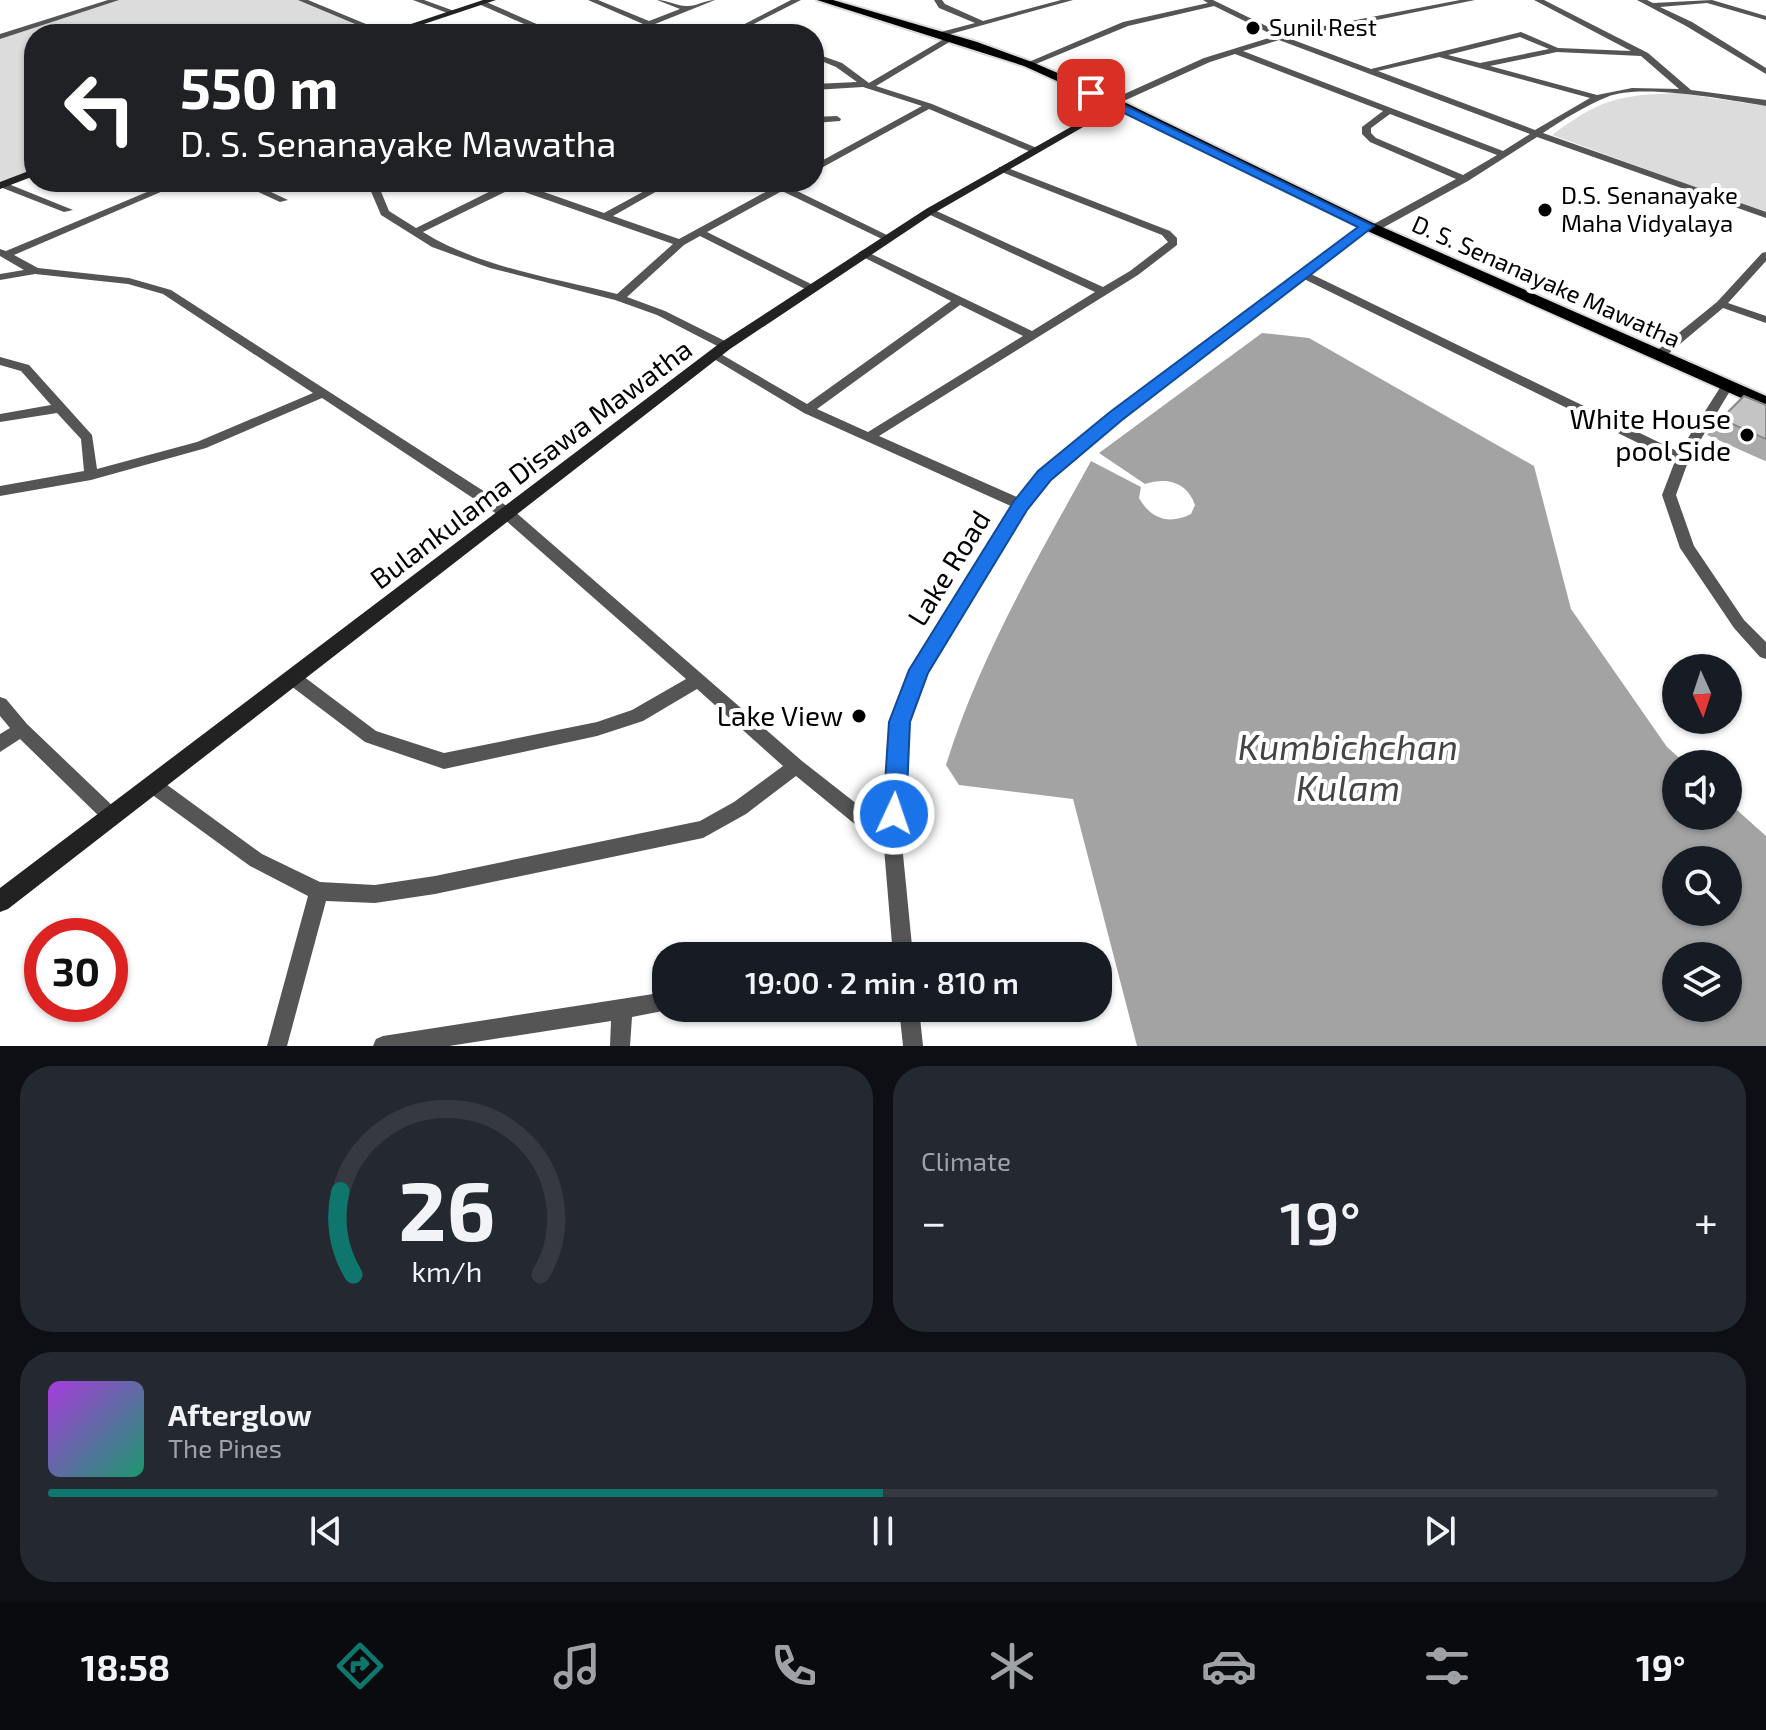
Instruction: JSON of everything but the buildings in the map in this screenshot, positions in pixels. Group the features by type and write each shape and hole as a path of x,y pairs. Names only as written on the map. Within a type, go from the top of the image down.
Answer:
{"main road":[{"name":"D. S. Senanayake Mawatha","path":"822,0 846,3 1028,64 1116,103 1370,227 1766,403"},
{"path":"416,24 488,1"},
{"name":"Bulankulama Disawa Mawatha","path":"0,901 720,351 930,211 1116,103"},
{"path":"1,185 24,176"}],"street":[{"path":"40,24 115,0"},
{"path":"302,0 361,24"},
{"path":"417,0 453,12"},
{"path":"661,0 687,9"},
{"path":"597,1 648,24 711,0"},
{"path":"757,24 797,0"},
{"path":"938,0 942,6 983,24"},
{"path":"867,86 946,37 1069,0"},
{"path":"1116,103 1207,60 1280,36 1471,0"},
{"path":"1538,0 1643,54 1688,92"},
{"path":"1641,0 1689,24 1766,72"},
{"path":"488,1 530,24"},
{"path":"1652,5 1707,1 1766,18"},
{"path":"1028,64 1126,24 1210,2 1280,36 1538,134 1766,215"},
{"path":"0,37 24,29"},
{"path":"1373,70 1521,34 1557,50"},
{"path":"1479,66 1557,50 1643,54"},
{"path":"1235,51 1504,155"},
{"path":"1439,55 1600,98 1609,93 1648,90 1766,103"},
{"path":"1742,57 1766,58"},
{"path":"824,59 839,65 867,86"},
{"path":"824,87 867,86 929,106 1034,150"},
{"name":"Lake Road","path":"902,942 893,844 900,722 919,670 1021,505 1044,475 1302,274 1370,227 1465,179 1561,117 1600,98"},
{"path":"824,164 929,106"},
{"path":"1390,110 1366,127 1367,134 1373,140 1465,179"},
{"path":"824,120 837,119"},
{"path":"867,438 1134,273 1173,243 1172,238 1002,169"},
{"path":"1,185 68,210"},
{"path":"3,254 156,192"},
{"path":"265,192 283,200"},
{"path":"376,192 385,213 464,257 619,298 661,313 808,410 1021,505"},
{"path":"415,232 496,192"},
{"path":"538,192 680,243"},
{"path":"604,217 650,192"},
{"path":"619,298 680,243 772,192"},
{"path":"802,192 888,238"},
{"path":"930,211 1102,291"},
{"path":"699,232 811,288"},
{"path":"863,253 1030,335"},
{"path":"3,254 35,271"},
{"path":"1658,356 1721,304 1766,255"},
{"path":"0,277 35,271 129,281 167,292 508,514 796,766 893,844"},
{"path":"1302,274 1682,459"},
{"path":"808,410 959,300"},
{"path":"1721,304 1766,320"},
{"path":"0,361 25,368 87,438 91,475"},
{"path":"1727,386 1682,459 1669,495 1687,548 1739,624 1766,652"},
{"path":"0,491 91,475 201,445 321,394"},
{"path":"0,418 60,408"},
{"path":"293,678 371,737 444,761 597,729 637,716 698,680"},
{"path":"0,704 21,729 111,816"},
{"path":"0,744 21,729"},
{"path":"153,785 256,860 319,891 375,894 435,885 703,829 740,808 796,766"},
{"path":"277,1046 319,891"},
{"path":"383,1046 652,1004"},
{"path":"620,1046 622,1009"},
{"path":"910,1022 913,1046"}],"shaded area":[{"path":"113,0 301,0 361,24 38,24"},
{"path":"24,28 24,175 0,185 0,36"},
{"path":"1678,93 1766,106 1766,213 1552,135 1597,106 1611,101 1640,95"}],"water":[{"name":"Kumbichchan Kulam","path":"1262,333 1309,338 1534,466 1571,609 1670,750 1662,750 1662,830 1742,830 1742,815 1766,836 1766,1046 1137,1046 1073,799 959,785 946,765 959,725 992,648 1091,461 1141,487 1139,498 1155,515 1175,519 1191,514 1195,505 1181,486 1161,481 1145,484 1099,453"}],"place":[{"name":"Sunil Rest","path":"1253,28"},
{"name":"D.S. Senanayake Maha Vidyalaya","path":"1545,210"},
{"name":"White House pool Side","path":"1747,435"},
{"name":"Lake View","path":"859,716"}],"route":[{"path":"894,814 900,722 919,670 1021,505 1044,475 1116,416 1368,226 1091,93"}]}
